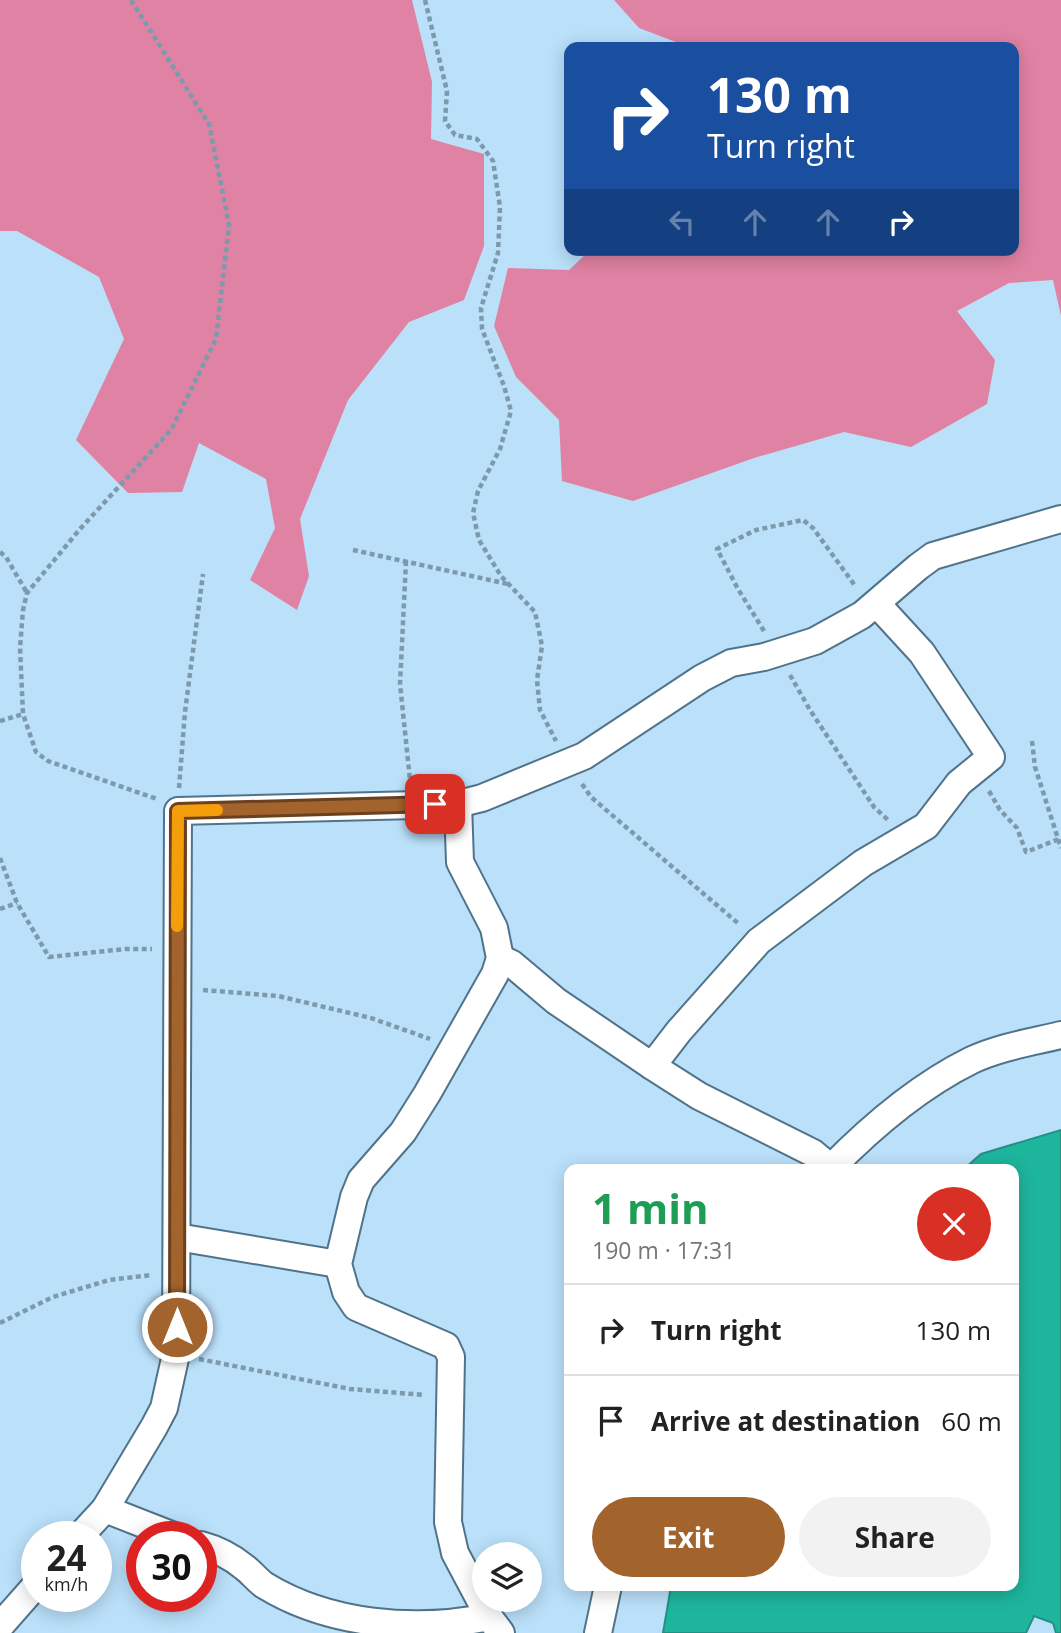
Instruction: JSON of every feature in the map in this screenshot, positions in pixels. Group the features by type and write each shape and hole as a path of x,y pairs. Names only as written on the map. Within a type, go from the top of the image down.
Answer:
{"street":[{"path":"93,1521 105,1508 164,1408 176,1354 178,811 458,804 482,798 584,755 731,663 764,657 815,641 862,615 933,556 1061,519"},
{"path":"652,1066 679,1031 759,941 863,863 926,826 959,783 991,757 922,653 877,604"},
{"path":"458,804 460,862 494,928 500,958 495,974 427,1094 403,1132 360,1180 338,1264 346,1293 356,1307 446,1346 451,1357 448,1522 455,1553 495,1625"},
{"path":"500,958 512,964 556,1001 699,1096 813,1153 826,1164"},
{"path":"835,1164 866,1134 925,1089 973,1060 1018,1045 1061,1035"},
{"path":"177,1237 338,1264"},
{"path":"105,1508 137,1521"},
{"path":"217,1553 242,1565 262,1583 295,1601 370,1623 495,1625"},
{"path":"598,1633 607,1591"},
{"path":"0,1626 21,1602"}],"path":[{"path":"131,0 209,124 229,225 216,339 171,430 80,529 27,593 20,648 23,714 36,752 48,761 153,797 178,811 185,712 202,574"},
{"path":"425,0 447,91 445,121 455,135 477,139 493,161 500,206 498,253 481,308 482,329 511,411 500,449 478,491 473,513 479,540 501,576 535,612 542,646 537,680 540,710 568,763 591,797 759,941"},
{"path":"353,550 509,585"},
{"path":"0,552 6,557 27,593"},
{"path":"406,561 400,684 413,805"},
{"path":"0,721 23,714"},
{"path":"1032,741 1035,767 1061,848"},
{"path":"977,769 1000,810 1017,828 1026,852 1059,839"},
{"path":"0,858 18,903 49,957 125,949 177,949"},
{"path":"0,909 18,903"},
{"path":"177,988 278,996 371,1018 454,1047"},
{"path":"0,1323 53,1297 109,1280 177,1272"},
{"path":"176,1354 350,1389 450,1397"}],"shaded area":[{"path":"0,0 412,0 432,82 431,139 484,154 484,246 464,300 409,322 348,400 300,519 309,576 297,610 250,580 275,528 266,479 199,443 182,492 128,493 76,440 124,339 99,277 17,231 0,231"},
{"path":"614,0 1061,0 1061,316 1053,280 1009,283 957,311 995,360 987,404 911,447 844,432 754,458 633,501 562,481 559,420 516,377 494,326 508,268 569,270 584,256 1019,256 1019,42 676,42 639,28"},
{"path":"1061,1130 1061,1633 1056,1633 1053,1623 1034,1616 1026,1633 663,1633 670,1591 1019,1591 1019,1164 970,1164 981,1154"}],"slow traffic":[{"path":"177,926 178,811 217,810"}],"route":[{"path":"177,1327 178,811 435,804"}]}
